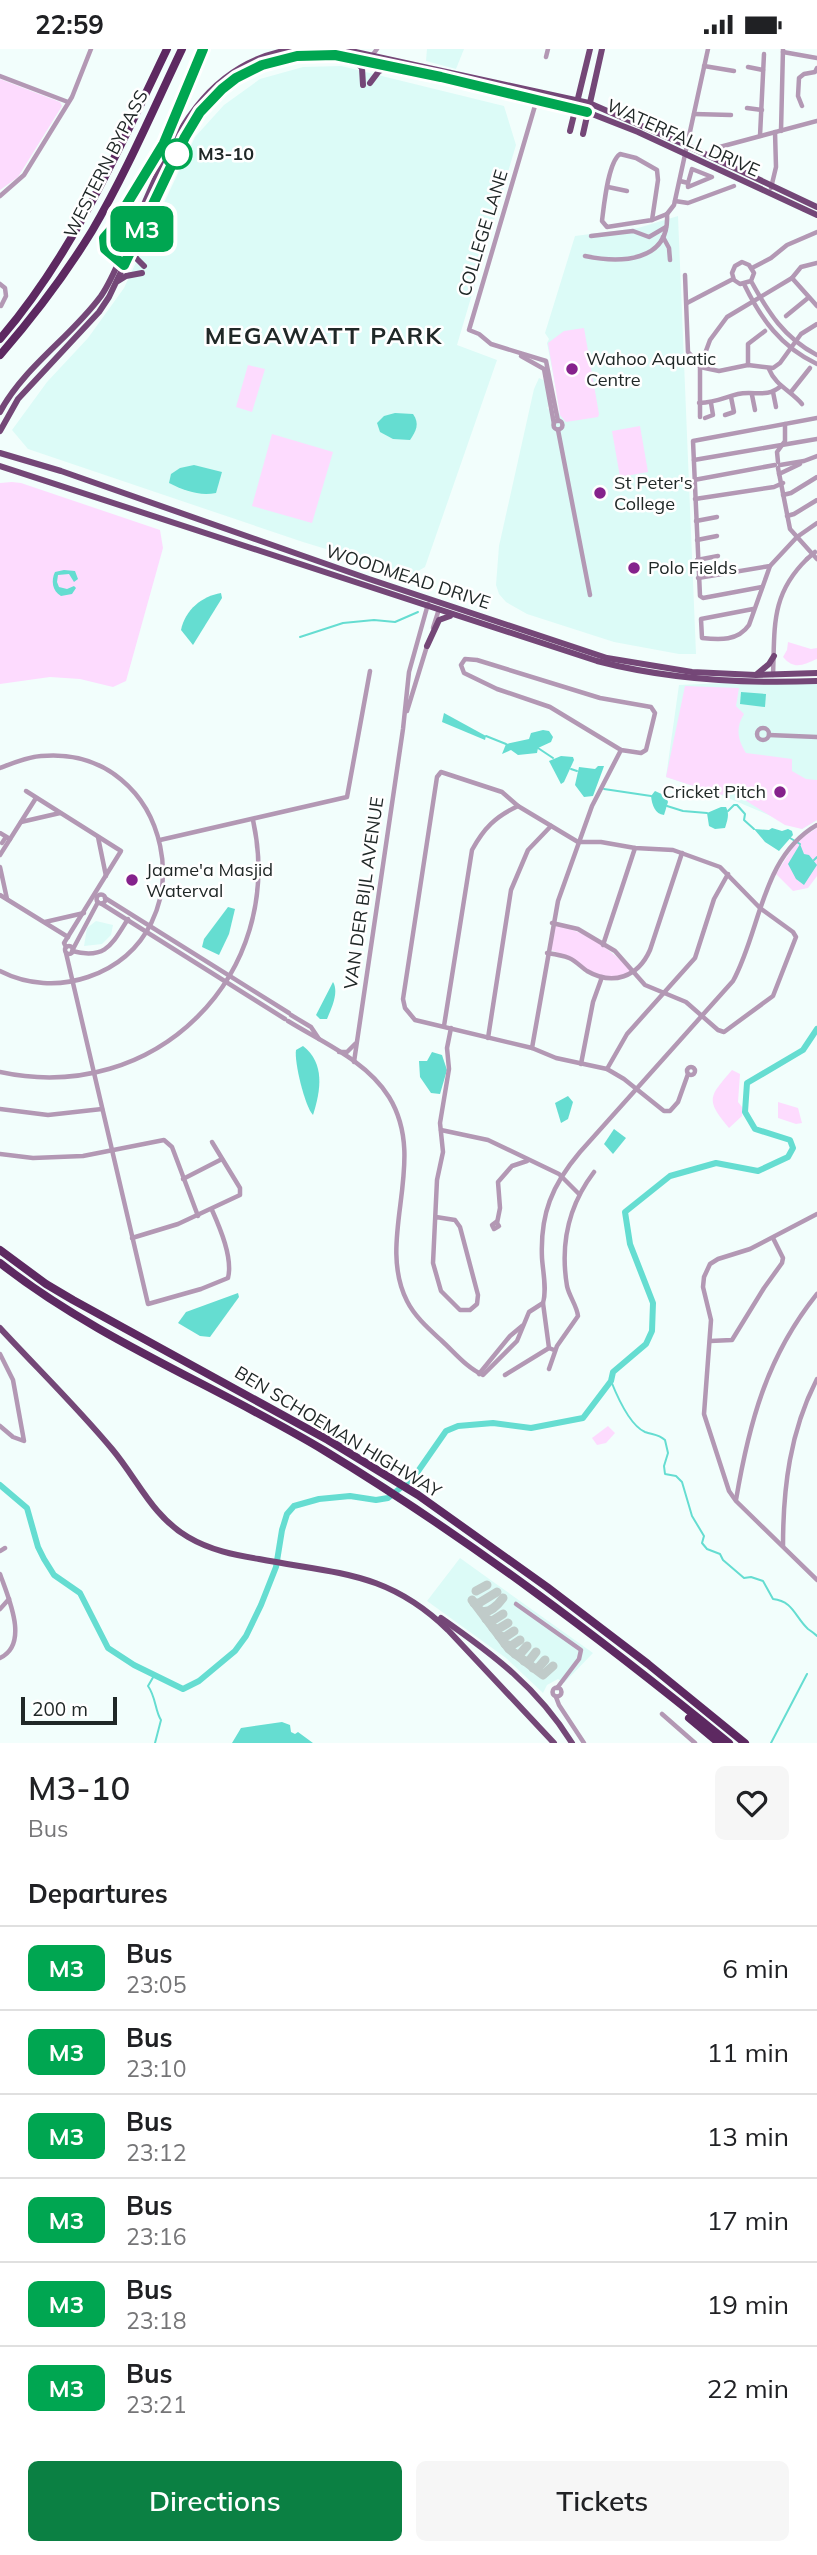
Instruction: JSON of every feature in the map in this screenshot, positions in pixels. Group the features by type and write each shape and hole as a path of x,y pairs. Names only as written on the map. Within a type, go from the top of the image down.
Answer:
{"highway":[{"name":"WESTERN BYPASS","path":"0,339 30,303 79,225 118,153 167,49"},
{"name":"WESTERN BYPASS","path":"0,355 53,290 106,207 182,49"},
{"path":"0,363 36,318 53,290"},
{"name":"BEN SCHOEMAN HIGHWAY","path":"0,1250 73,1300 294,1421 418,1495 547,1587 745,1743"},
{"name":"BEN SCHOEMAN HIGHWAY","path":"0,1263 65,1308 254,1411 410,1504 638,1668 729,1743"},
{"path":"638,1668 678,1708 719,1743"}],"main road":[{"path":"123,261 104,245 105,237 164,143 203,49"},
{"path":"0,431 18,399 99,311 117,281 123,261 184,123 197,104 215,86 250,63 277,52 295,49"},
{"path":"342,49 375,56"},
{"path":"558,104 571,115 570,131 590,49"},
{"path":"594,82 595,98 605,114 592,120 583,135 587,112 594,82 602,49"},
{"path":"166,168 200,112 236,78 262,65 297,56 375,56"},
{"name":"WATERFALL DRIVE","path":"375,56 401,68 537,101 605,114"},
{"name":"WATERFALL DRIVE","path":"375,56 589,103 605,114 817,207"},
{"path":"353,58 362,68 366,84 381,69 401,68"},
{"path":"440,69 453,65 463,74"},
{"path":"556,95 567,95 576,90 586,65"},
{"name":"WATERFALL DRIVE","path":"771,188 817,215"},
{"path":"111,230 108,240 110,249 123,261"},
{"path":"110,249 120,249 131,243"},
{"path":"117,281 143,270 131,243"},
{"path":"0,412 15,390 98,299 123,261"},
{"name":"WOODMEAD DRIVE","path":"0,453 82,478 428,603"},
{"name":"WOODMEAD DRIVE","path":"0,466 428,603 620,661 692,672 756,675 773,679 817,673"},
{"name":"WOODMEAD DRIVE","path":"440,606 459,616 629,669 699,680 817,681"},
{"path":"427,646 439,620 448,615 459,616"},
{"path":"756,675 766,668 774,656"},
{"path":"0,1328 113,1451 146,1500 180,1531 203,1545 232,1554 372,1580 407,1596 510,1669 558,1720 572,1743"},
{"path":"430,1613 554,1743"}],"street":[{"path":"0,195 24,176 68,103 91,49"},
{"path":"546,57 548,49"},
{"path":"652,220 657,172 636,158 618,154 608,187 602,221 604,226 615,227 652,220 667,214 672,209 680,181 708,49"},
{"path":"771,188 776,167 783,50 817,58"},
{"path":"760,137 764,54"},
{"path":"704,66 734,71"},
{"path":"748,67 764,70"},
{"path":"802,106 798,96 799,78 815,72 817,68"},
{"path":"0,76 68,103"},
{"name":"COLLEGE LANE","path":"540,92 469,330 491,344 546,361 556,423"},
{"path":"747,108 762,110"},
{"path":"694,114 731,115"},
{"path":"716,148 817,121"},
{"path":"680,181 703,173 712,178 688,187 688,180"},
{"path":"675,201 688,202 734,186"},
{"path":"608,187 627,191"},
{"path":"585,256 610,261 643,256 663,237 667,214"},
{"path":"591,236 633,231 649,237 666,227"},
{"path":"752,268 787,245 817,232"},
{"path":"663,237 669,248 670,260"},
{"path":"738,263 746,263 752,268 754,273 751,281 744,285 733,279 733,269 738,263"},
{"path":"711,403 713,415 703,418 699,403 700,367 720,325 733,312 792,278 801,267 817,263"},
{"path":"685,275 688,352 702,359"},
{"path":"792,278 817,306"},
{"path":"687,303 733,279"},
{"path":"751,281 771,317 795,341 817,355"},
{"path":"0,285 5,288 6,296 1,306"},
{"path":"744,285 768,326 790,349 817,364"},
{"path":"786,316 808,298"},
{"path":"700,367 723,371 748,365 769,369 780,363 803,332 817,324"},
{"path":"748,365 748,344 765,331"},
{"name":"COLLEGE LANE","path":"517,353 544,369 556,423"},
{"path":"791,392 810,368"},
{"path":"769,369 773,378 802,404"},
{"path":"699,403 711,403 741,394 773,392 781,386"},
{"path":"773,392 776,407"},
{"path":"752,395 755,410"},
{"path":"725,415 734,412 731,397"},
{"path":"762,587 703,598 699,592 693,460 695,440 817,418"},
{"path":"556,423 590,595"},
{"path":"785,424 786,436 777,452 790,529 817,559"},
{"path":"693,460 817,439"},
{"path":"779,474 817,456"},
{"path":"694,480 804,461"},
{"path":"783,495 817,477"},
{"path":"695,499 774,487 783,483"},
{"path":"787,516 794,515 817,500"},
{"path":"696,521 716,517"},
{"path":"753,609 701,619 702,638 735,637 743,633 749,625 770,566 797,537 817,523"},
{"path":"697,540 718,536"},
{"path":"773,679 778,604 790,579 816,551"},
{"path":"697,560 718,556"},
{"path":"698,578 770,566"},
{"name":"VAN DER BIJL AVENUE","path":"354,1062 411,660 428,603"},
{"name":"VAN DER BIJL AVENUE","path":"403,729 440,606"},
{"path":"466,659 477,660 600,698 654,708 645,752 621,750 550,707 490,686 464,673 461,663 466,659"},
{"path":"160,840 347,797 370,671"},
{"path":"769,735 817,737"},
{"path":"532,1048 552,923 592,806 621,750"},
{"path":"0,768 39,756 61,756 92,764 119,779 135,793 149,812 160,840 164,863 160,898 149,926 134,947 115,963 93,975 73,981 35,982 0,971"},
{"path":"552,923 578,929 624,960 645,985 686,1002 718,1030 724,1032 751,1010 768,1001 777,990 796,936 760,908 720,867 665,849 578,842 518,806 498,789 475,785 442,772 437,777 403,1001 413,1019 607,1069 661,1109 670,1111 678,1102 688,1074"},
{"path":"26,791 121,851 106,876 95,910 70,950 69,967 148,1304 228,1278 229,1268 223,1235 212,1210"},
{"path":"0,855 3,836 20,823 36,798"},
{"path":"444,1026 472,850 486,827 498,816 518,806"},
{"path":"20,823 61,813"},
{"path":"0,1072 55,1078 94,1073 136,1060 172,1039 197,1018 230,976 250,929 258,891 258,852 253,820"},
{"path":"549,1369 552,1349 543,1303 543,1228 549,1202 561,1176 733,981 739,971 770,880 798,838 817,825"},
{"path":"488,1038 511,890 528,850 551,826"},
{"path":"97,836 106,876"},
{"path":"603,946 635,848"},
{"path":"547,953 570,958 588,972 602,977 619,978 634,973 650,950 682,853"},
{"path":"0,867 7,899"},
{"path":"607,1069 620,1042 695,958 714,899 728,874"},
{"path":"0,895 68,937"},
{"path":"99,899 83,912 64,943 70,950 91,955 105,950 131,914"},
{"path":"99,899 131,914 230,976 304,1023 315,1031 320,1039"},
{"path":"99,899 127,921 320,1039 354,1062 386,1092 397,1111 404,1138 405,1160 397,1258 403,1292 412,1310 428,1329 481,1374"},
{"path":"44,922 83,912"},
{"path":"83,912 89,919"},
{"path":"581,1064 592,1007 602,977"},
{"path":"284,1019 288,1013"},
{"path":"300,1029 304,1023"},
{"path":"436,1217 454,1220 460,1227 478,1295 477,1304 470,1310 463,1311 456,1307 441,1291 435,1277 433,1255 437,1180 443,1152 440,1130 451,1028"},
{"path":"338,1052 350,1050 356,1043"},
{"path":"0,1109 48,1115 102,1109"},
{"path":"440,1130 488,1140 561,1176 579,1194"},
{"path":"0,1154 53,1158 112,1152 153,1140 164,1140 172,1147 198,1216"},
{"path":"132,1238 198,1216 242,1192 212,1142"},
{"path":"183,1179 222,1159"},
{"path":"497,1223 500,1208 498,1182 512,1166 528,1161"},
{"path":"505,1375 552,1349 578,1316 568,1286 565,1256 570,1218 579,1194 594,1172"},
{"path":"817,1215 750,1249 718,1259 708,1268 703,1287 711,1319 704,1414 729,1491 817,1580"},
{"path":"710,1341 732,1340 782,1263 783,1258 773,1238"},
{"path":"736,1501 749,1430 769,1372 794,1327 817,1294"},
{"path":"481,1374 509,1349 520,1336 529,1312 543,1303"},
{"path":"481,1374 523,1325"},
{"path":"504,1344 509,1349"},
{"path":"0,1354 14,1383 24,1441 13,1437 0,1426"},
{"path":"783,1546 784,1494 790,1458 798,1427 817,1378"},
{"path":"0,1574 16,1632 9,1652 0,1658"},
{"path":"0,1608 9,1599"},
{"path":"516,1604 581,1650 579,1659 557,1688 561,1693 556,1697 584,1743"},
{"path":"662,1714 695,1743"}],"shaded area":[{"path":"427,49 464,49 456,69 426,61"},
{"path":"341,66 504,106 516,145 457,345 497,360 425,567 411,575 303,542 28,449 12,430 47,382 88,338 124,288 195,137 224,105 260,79 303,67"},
{"path":"0,79 60,102 62,106 18,177 0,190"},
{"name":"St Peter's College","path":"678,216 696,654 679,654 614,642 527,614 506,602 496,585 499,546 534,389 539,378 545,381 550,415 561,413 547,343 549,339 545,333 575,236 638,228"},
{"name":"Wahoo Aquatic Centre","path":"584,328 599,414 598,417 566,422 560,415 548,343 564,331"},
{"path":"248,365 265,369 252,412 236,407"},
{"path":"640,426 648,472 620,477 612,431"},
{"path":"272,434 333,452 312,523 252,506"},
{"path":"12,482 160,530 163,548 126,681 113,687 80,679 50,677 0,684 0,483"},
{"path":"788,642 811,649 817,648 817,659 800,665 792,664 783,657"},
{"path":"817,679 817,820 802,829 721,795 666,777 679,685"},
{"path":"685,686 739,688 736,706 744,714 739,724 739,734 746,753 792,759 792,771 806,779 817,780 817,820 802,829 785,825 732,792 721,795 666,777"},
{"path":"817,828 817,876 808,888 793,891 776,874 797,841"},
{"path":"96,921 113,925 111,935 102,944 84,946 87,928"},
{"path":"553,925 576,931 597,942 633,973 622,977 600,975 549,949"},
{"path":"732,1070 740,1074 738,1102 742,1107 742,1116 729,1128 716,1111 713,1098 718,1086"},
{"path":"778,1102 798,1108 802,1123 796,1124 778,1118"},
{"path":"608,1426 615,1433 606,1443 597,1445 592,1438"},
{"path":"460,1558 593,1653 564,1683 558,1679 547,1685 543,1693 506,1658 427,1601"}],"water":[{"path":"395,413 413,414 416,427 410,440 393,439 380,432 377,423 384,416"},
{"path":"194,465 222,472 216,493 192,492 169,483 171,474 180,468"},
{"path":"75,571 78,579 74,582 69,574 58,575 59,587 76,588 72,594 61,596 54,588 53,578 55,572"},
{"path":"221,593 222,598 193,645 181,630 186,616 201,601"},
{"path":"741,692 766,694 765,707 740,704"},
{"path":"444,713 486,736 485,740 442,722"},
{"path":"549,731 553,737 551,742 538,748 537,753 518,755 511,750 502,754 506,744 529,739 531,733"},
{"path":"561,756 573,757 574,760 561,784 549,761"},
{"path":"604,766 593,796 584,797 575,785 579,767 595,769"},
{"path":"655,791 666,796 668,802 664,815 658,813 653,806 651,796"},
{"path":"726,807 727,823 725,828 715,829 709,826 707,813"},
{"path":"754,829 792,831 793,835 779,851 765,842"},
{"path":"800,844 804,854 809,855 817,865 804,885 796,879 788,864"},
{"path":"228,907 235,909 229,934 219,955 202,947 204,939"},
{"path":"333,982 333,1005 327,1019 320,1019 316,1015"},
{"path":"303,1046 315,1060 318,1069 319,1087 313,1115 304,1094 297,1064 296,1050"},
{"path":"432,1052 442,1055 447,1070 440,1094 431,1093 420,1077 419,1061 427,1061"},
{"path":"568,1096 573,1102 568,1119 561,1123 555,1103"},
{"path":"614,1129 626,1138 613,1154 604,1144"},
{"path":"238,1293 239,1297 210,1337 200,1336 178,1323 186,1312"},
{"path":"282,1722 290,1725 291,1732 298,1732 313,1743 232,1743 241,1728"}],"waterway":[{"path":"300,637 343,623 374,620 395,622 418,612"},
{"path":"486,736 506,744"},
{"path":"538,748 553,758"},
{"path":"571,769 577,771"},
{"path":"604,789 651,796"},
{"path":"728,811 737,805 745,814 744,820 754,829"},
{"path":"667,806 683,811 707,813"},
{"path":"790,838 800,844"},
{"path":"814,860 817,857"},
{"path":"0,1485 27,1508 44,1559 54,1575 80,1593 108,1648 134,1665 183,1689 199,1681 235,1651 246,1636 276,1567 282,1530 287,1514 294,1506 319,1499 350,1496 376,1500 388,1498 414,1477 446,1431 458,1426 493,1423 531,1428 583,1418 611,1381 613,1372 646,1344 652,1331 653,1303 630,1244 625,1212 670,1176 716,1163 758,1171 788,1157 793,1148 790,1140 755,1129 745,1112 747,1083 803,1050 817,1029"},
{"path":"611,1381 634,1423 645,1432 665,1440 668,1453 664,1466 665,1474 676,1476 682,1482 692,1516 704,1536 702,1543 707,1549 720,1554 723,1560 744,1578 763,1581 773,1599 789,1606 817,1636"},
{"path":"155,1674 148,1686 161,1720 155,1743"},
{"path":"771,1743 807,1674"}],"taxiway":[{"path":"476,1591 487,1585"},
{"path":"474,1603 479,1603 497,1592"},
{"path":"481,1611 490,1610 503,1598"},
{"path":"472,1600 509,1649 543,1675 553,1666"},
{"path":"486,1619 492,1621 503,1614"},
{"path":"493,1628 498,1629 508,1623"},
{"path":"499,1636 505,1637 514,1631"},
{"path":"505,1644 511,1646 520,1640"},
{"path":"515,1654 520,1654 527,1646"},
{"path":"524,1661 529,1661 536,1652"},
{"path":"533,1668 538,1668 545,1660"}],"bus line":[{"name":"M3","path":"203,49 161,148 104,238 105,249 124,265 185,137 200,112 236,78 262,65 297,56 335,55 587,112"}],"place":[{"name":"M3-10","path":"177,154"},
{"name":"Wahoo Aquatic Centre","path":"572,369"},
{"name":"St Peter's College","path":"600,493"},
{"name":"Polo Fields","path":"634,568"},
{"name":"Cricket Pitch","path":"780,792"},
{"name":"Jaame'a Masjid Waterval","path":"132,880"}],"district":[{"name":"MEGAWATT PARK","path":"324,336"}]}
